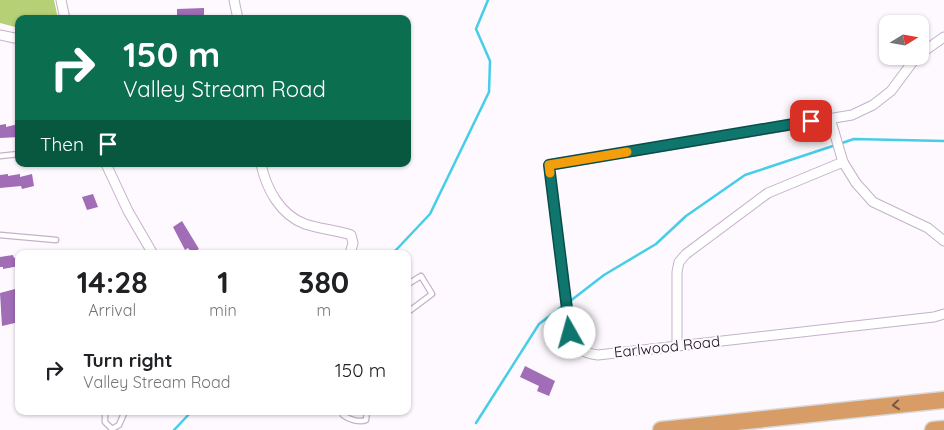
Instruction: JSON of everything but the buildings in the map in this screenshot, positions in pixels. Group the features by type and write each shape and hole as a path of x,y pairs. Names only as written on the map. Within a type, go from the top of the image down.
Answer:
{"highway":[{"path":"661,430 944,400"},
{"path":"933,430 944,429"}],"street":[{"path":"61,0 64,15"},
{"path":"234,0 237,15"},
{"path":"0,35 15,38"},
{"path":"929,48 944,37"},
{"path":"911,65 891,91 873,106 852,115 830,118 843,162 856,184 873,202 928,228 944,241"},
{"name":"Earlwood Road","path":"830,118 549,165 570,333 574,345 585,353 598,355 934,317 944,314"},
{"path":"677,346 677,272 680,262 686,254 768,193 843,162"},
{"path":"107,167 128,211 151,250"},
{"path":"262,167 264,179 274,199 287,213 304,224 351,235 353,243 351,250"}],"lane":[{"path":"0,156 15,154"},
{"path":"0,234 56,240"},
{"path":"411,282 421,276 432,294 411,310"},
{"path":"104,415 105,422 112,430 119,425 123,415"},
{"path":"343,415 347,418 362,421 366,420 367,415"}],"green space":[{"path":"0,0 54,0 57,15 15,15 15,27 0,23"}],"waterway":[{"path":"396,250 430,214 489,92 490,61 476,29 488,0"},
{"path":"569,302 604,275 656,244 686,216 745,175 854,139 944,141"},
{"path":"476,423 539,324 564,305"},
{"path":"174,430 188,415"}],"slow traffic":[{"path":"550,173 549,165 627,152"}],"route":[{"path":"570,333 549,165 811,121"}]}
